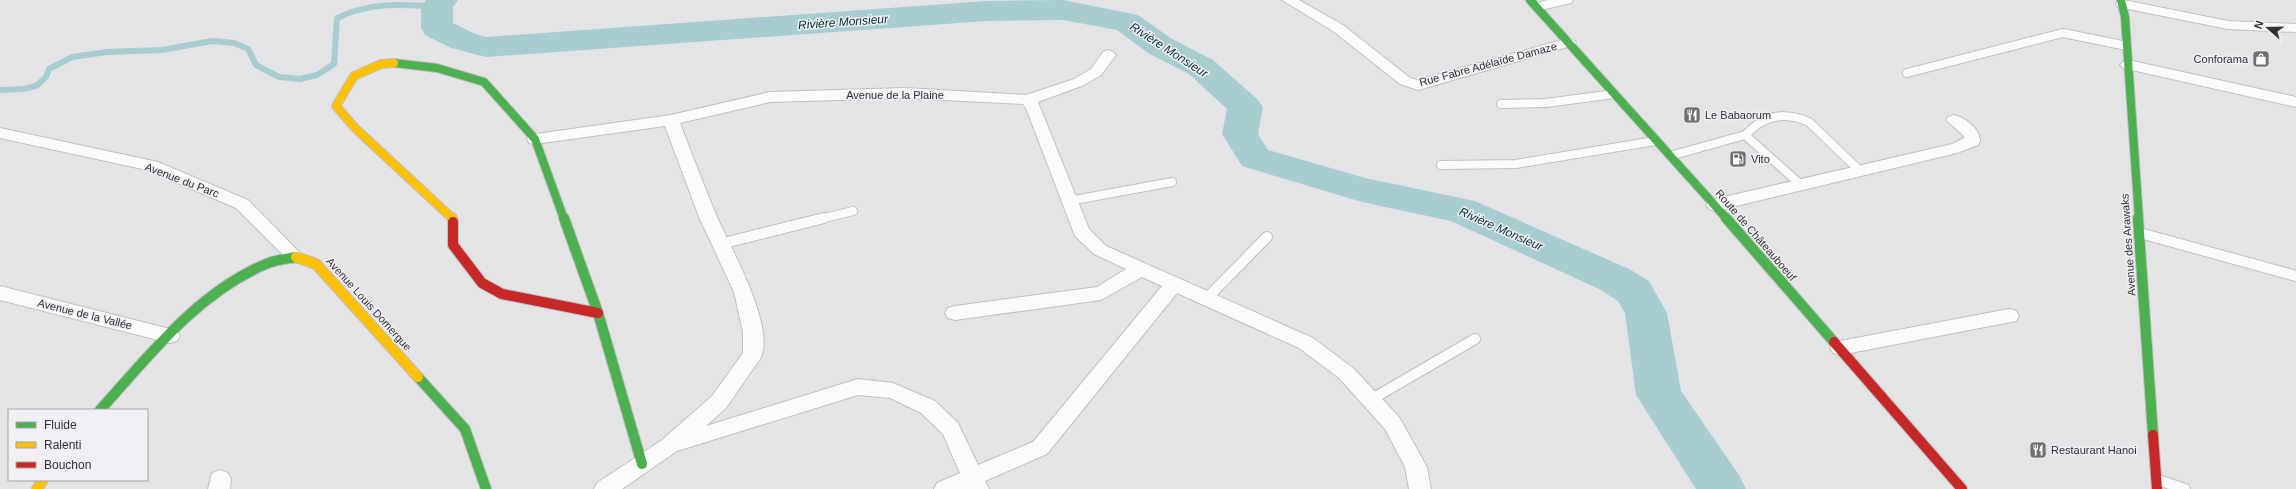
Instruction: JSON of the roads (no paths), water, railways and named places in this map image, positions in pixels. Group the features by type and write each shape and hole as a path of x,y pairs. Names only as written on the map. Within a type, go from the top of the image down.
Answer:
{"street":[{"name":"Rue Fabre Adélaïde Damaze","path":"1289,0 1338,28 1399,77 1411,84 1418,85 1569,42"},
{"path":"1533,3 1566,0"},
{"path":"2122,2 2228,24 2296,28"},
{"name":"Avenue des Arawaks","path":"2122,2 2127,46 2157,484"},
{"name":"Route de Châteauboeuf","path":"1533,3 1668,156 1715,205 1962,489"},
{"name":"Avenue de la Plaine","path":"535,139 671,120 770,98 905,92 1026,100 1084,80 1096,72 1108,55"},
{"path":"598,313 502,294 482,283 453,245 453,219 355,128 336,106 354,76 381,64 404,63 437,68 484,82 535,139 598,313 642,464"},
{"path":"2128,65 2296,102"},
{"path":"1026,100 1033,106 1081,232 1090,242 1100,250 1141,269 1306,342 1346,373 1372,399 1392,423 1416,467 1420,489"},
{"path":"604,489 669,446 719,402 752,354 753,332 743,292 708,217 671,120"},
{"path":"1715,205 1958,148 1972,141 1972,134 1954,120"},
{"name":"Avenue du Parc","path":"0,133 152,166 242,204 295,257"},
{"path":"101,409 170,336 214,293 259,266 295,257"},
{"name":"Avenue Louis Domergue","path":"295,257 316,264 465,429 486,489"},
{"path":"955,314 1101,293 1141,269"},
{"path":"945,489 976,484 1040,448 1174,284"},
{"name":"Avenue de la Vallée","path":"0,293 170,336"},
{"path":"1840,348 2009,316"},
{"path":"669,446 858,387 892,391 928,407 951,429 976,484"}],"lane":[{"path":"1907,73 2063,33 2127,46"},
{"path":"1501,104 1546,103 1614,94"},
{"path":"1668,156 1745,135 1763,121 1786,116 1799,117 1809,122 1860,171"},
{"path":"1745,135 1801,185"},
{"path":"1441,164 1516,164 1655,141"},
{"path":"1069,201 1172,182"},
{"path":"720,244 853,211"},
{"path":"2140,233 2296,276"},
{"path":"1206,298 1267,237"},
{"path":"1372,399 1475,339"},
{"path":"2157,484 2185,489"}],"waterway":[{"name":"Rivière Monsieur","path":"442,0 437,7 437,28 463,41 486,47 530,45 690,31 987,11 1063,10 1127,22 1160,46 1201,67 1245,107 1240,134 1255,158 1362,190 1461,210 1614,279 1634,291 1646,313 1659,395 1722,489"},
{"path":"0,90 23,89 36,86 46,77 49,69 72,57 107,52 162,50 212,41 234,43 248,49 256,65 279,77 300,79 317,75 334,64 337,18 362,9 386,5 437,7"}],"place":[{"name":"Conforama","path":"2261,59"},
{"name":"Le Babaorum","path":"1692,115"},
{"name":"Vito","path":"1738,159"},
{"name":"Restaurant Hanoi","path":"2038,450"}]}
